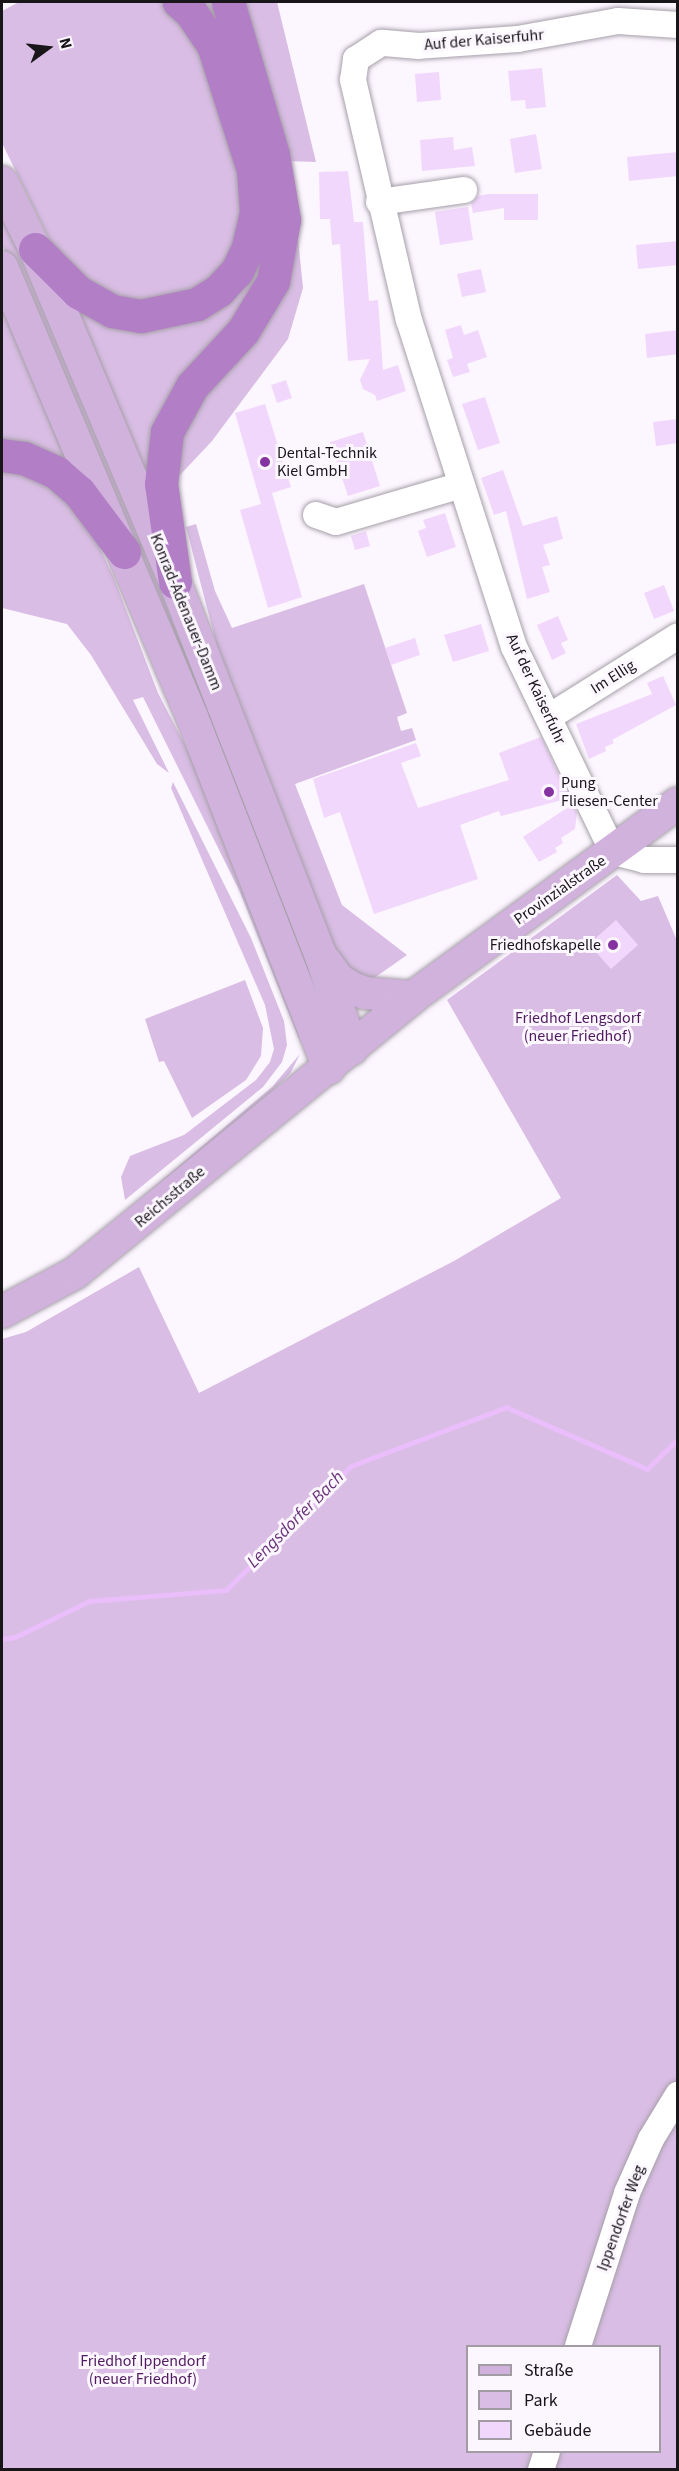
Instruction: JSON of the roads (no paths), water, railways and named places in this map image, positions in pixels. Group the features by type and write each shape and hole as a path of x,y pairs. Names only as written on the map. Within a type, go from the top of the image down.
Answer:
{"highway":[{"path":"35,249 78,292 112,311 141,316 197,304 219,290 237,271 248,247 256,212 253,170 213,45 191,12 179,2"},
{"path":"175,582 161,484 167,432 192,386 243,331 273,281 284,220 273,155 228,2"},
{"path":"2,455 24,458 57,473 79,492 124,552"}],"main road":[{"name":"Konrad-Adenauer-Damm","path":"2,182 35,249 175,582 321,956 340,1058"},
{"name":"Konrad-Adenauer-Damm","path":"2,267 340,1058"},
{"name":"Provinzialstraße","path":"340,1058 413,997 678,802"},
{"path":"321,956 338,979 351,988 365,993 413,997"},
{"name":"Reichsstraße","path":"2,1312 75,1273 340,1058"}],"street":[{"name":"Auf der Kaiserfuhr","path":"613,852 514,647 409,320 379,202 352,80 356,59 367,49 399,42 419,46 518,39 617,11 678,25"},
{"path":"379,202 464,190"},
{"path":"316,515 336,522 462,485"},
{"name":"Im Ellig","path":"549,717 678,636"},
{"path":"613,852 644,860 678,860"},
{"name":"Ippendorfer Weg","path":"578,2345 627,2193 651,2139 678,2096"},
{"path":"541,2469 546,2453"}],"waterway":[{"name":"Lengsdorfer Bach","path":"2,1639 15,1637 89,1601 226,1590 351,1466 506,1407 647,1469 678,1439"}],"place":[{"name":"Dental-Technik Kiel GmbH","path":"265,462"},
{"name":"Pung Fliesen-Center","path":"549,792"},
{"name":"Friedhofskapelle","path":"613,945"}],"park label":[{"name":"Friedhof Lengsdorf (neuer Friedhof)","path":"578,1027"},
{"name":"Friedhof Ippendorf (neuer Friedhof)","path":"143,2370"}]}
